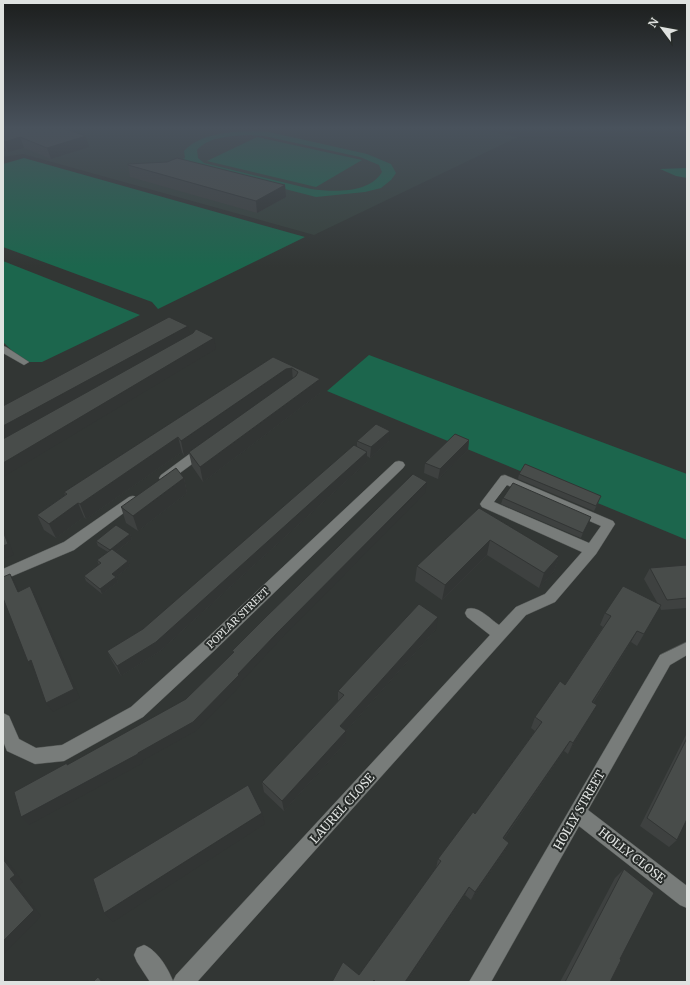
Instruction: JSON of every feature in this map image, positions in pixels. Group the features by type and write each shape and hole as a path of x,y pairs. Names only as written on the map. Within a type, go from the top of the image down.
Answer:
{"street":[{"path":"3,349 24,362"},
{"path":"158,482 216,442"},
{"name":"POPLAR STREET","path":"3,721 13,745 35,756 64,753 137,712 210,645 399,465"},
{"path":"505,479 609,524 591,550 521,519 486,504 505,479"},
{"path":"3,575 69,546 146,491"},
{"name":"LAUREL CLOSE","path":"183,982 521,611 550,598 591,550"},
{"path":"472,613 500,634"},
{"name":"HOLLY STREET","path":"479,982 665,660 687,648"},
{"name":"HOLLY CLOSE","path":"577,813 687,898"},
{"path":"144,955 163,982"}],"shaded area":[{"path":"98,175 439,175 314,235"}],"green space":[{"path":"3,175 84,175 305,237 158,309 152,302 3,247"},
{"path":"231,175 253,175 311,189 340,191 360,188 369,184 379,175 395,175 381,188 365,192 316,197"},
{"path":"266,175 337,175 316,187"},
{"path":"674,175 687,175 687,178"},
{"path":"3,261 140,315 42,362 24,362 3,342"},
{"path":"369,355 687,474 687,540 327,391"}],"building":[{"path":"163,175 245,175 285,185 256,201"},
{"path":"169,317 188,326 3,426 3,406"},
{"path":"196,329 214,338 3,463 3,439 193,333"},
{"path":"273,357 320,379 200,467 189,452 296,376 298,372 292,368 286,369 181,441 178,437 49,524 37,515 67,494 64,492"},
{"path":"376,424 390,431 371,447 357,441"},
{"path":"455,434 469,440 440,469 425,463"},
{"path":"354,445 367,452 156,642 117,666 107,651 143,629"},
{"path":"525,464 601,496 596,506 519,474"},
{"path":"176,468 184,478 133,516 121,507"},
{"path":"413,474 427,482 277,633 193,722 138,754 21,817 14,792 67,763 67,765 186,699 234,652 232,651 268,615"},
{"path":"513,483 591,517 583,533 503,498"},
{"path":"479,508 559,556 544,573 490,540 445,585 417,566"},
{"path":"116,525 130,534 110,550 96,541"},
{"path":"3,531 8,544 3,546"},
{"path":"112,549 128,561 112,574 116,577 100,589 84,576 101,563 97,560"},
{"path":"687,565 687,598 667,600 650,568"},
{"path":"10,574 18,592 30,586 74,689 46,703 31,660 28,662 3,598 3,577"},
{"path":"623,586 661,605 644,634 637,631 592,702 597,705 573,743 570,741 503,838 509,843 475,892 469,887 405,982 376,982 374,980 372,982 332,982 343,962 359,975 441,861 438,859 473,812 475,814 542,722 535,717 560,681 565,685 611,616 605,613"},
{"path":"419,604 438,617 340,726 346,731 282,801 262,782 344,695 338,691"},
{"path":"687,738 687,819 677,840 647,818"},
{"path":"248,785 262,813 104,913 93,879"},
{"path":"3,859 15,875 10,879 34,910 3,941"},
{"path":"624,869 654,893 620,959 621,960 610,982 565,982"},
{"path":"98,977 102,982 93,982"}]}
